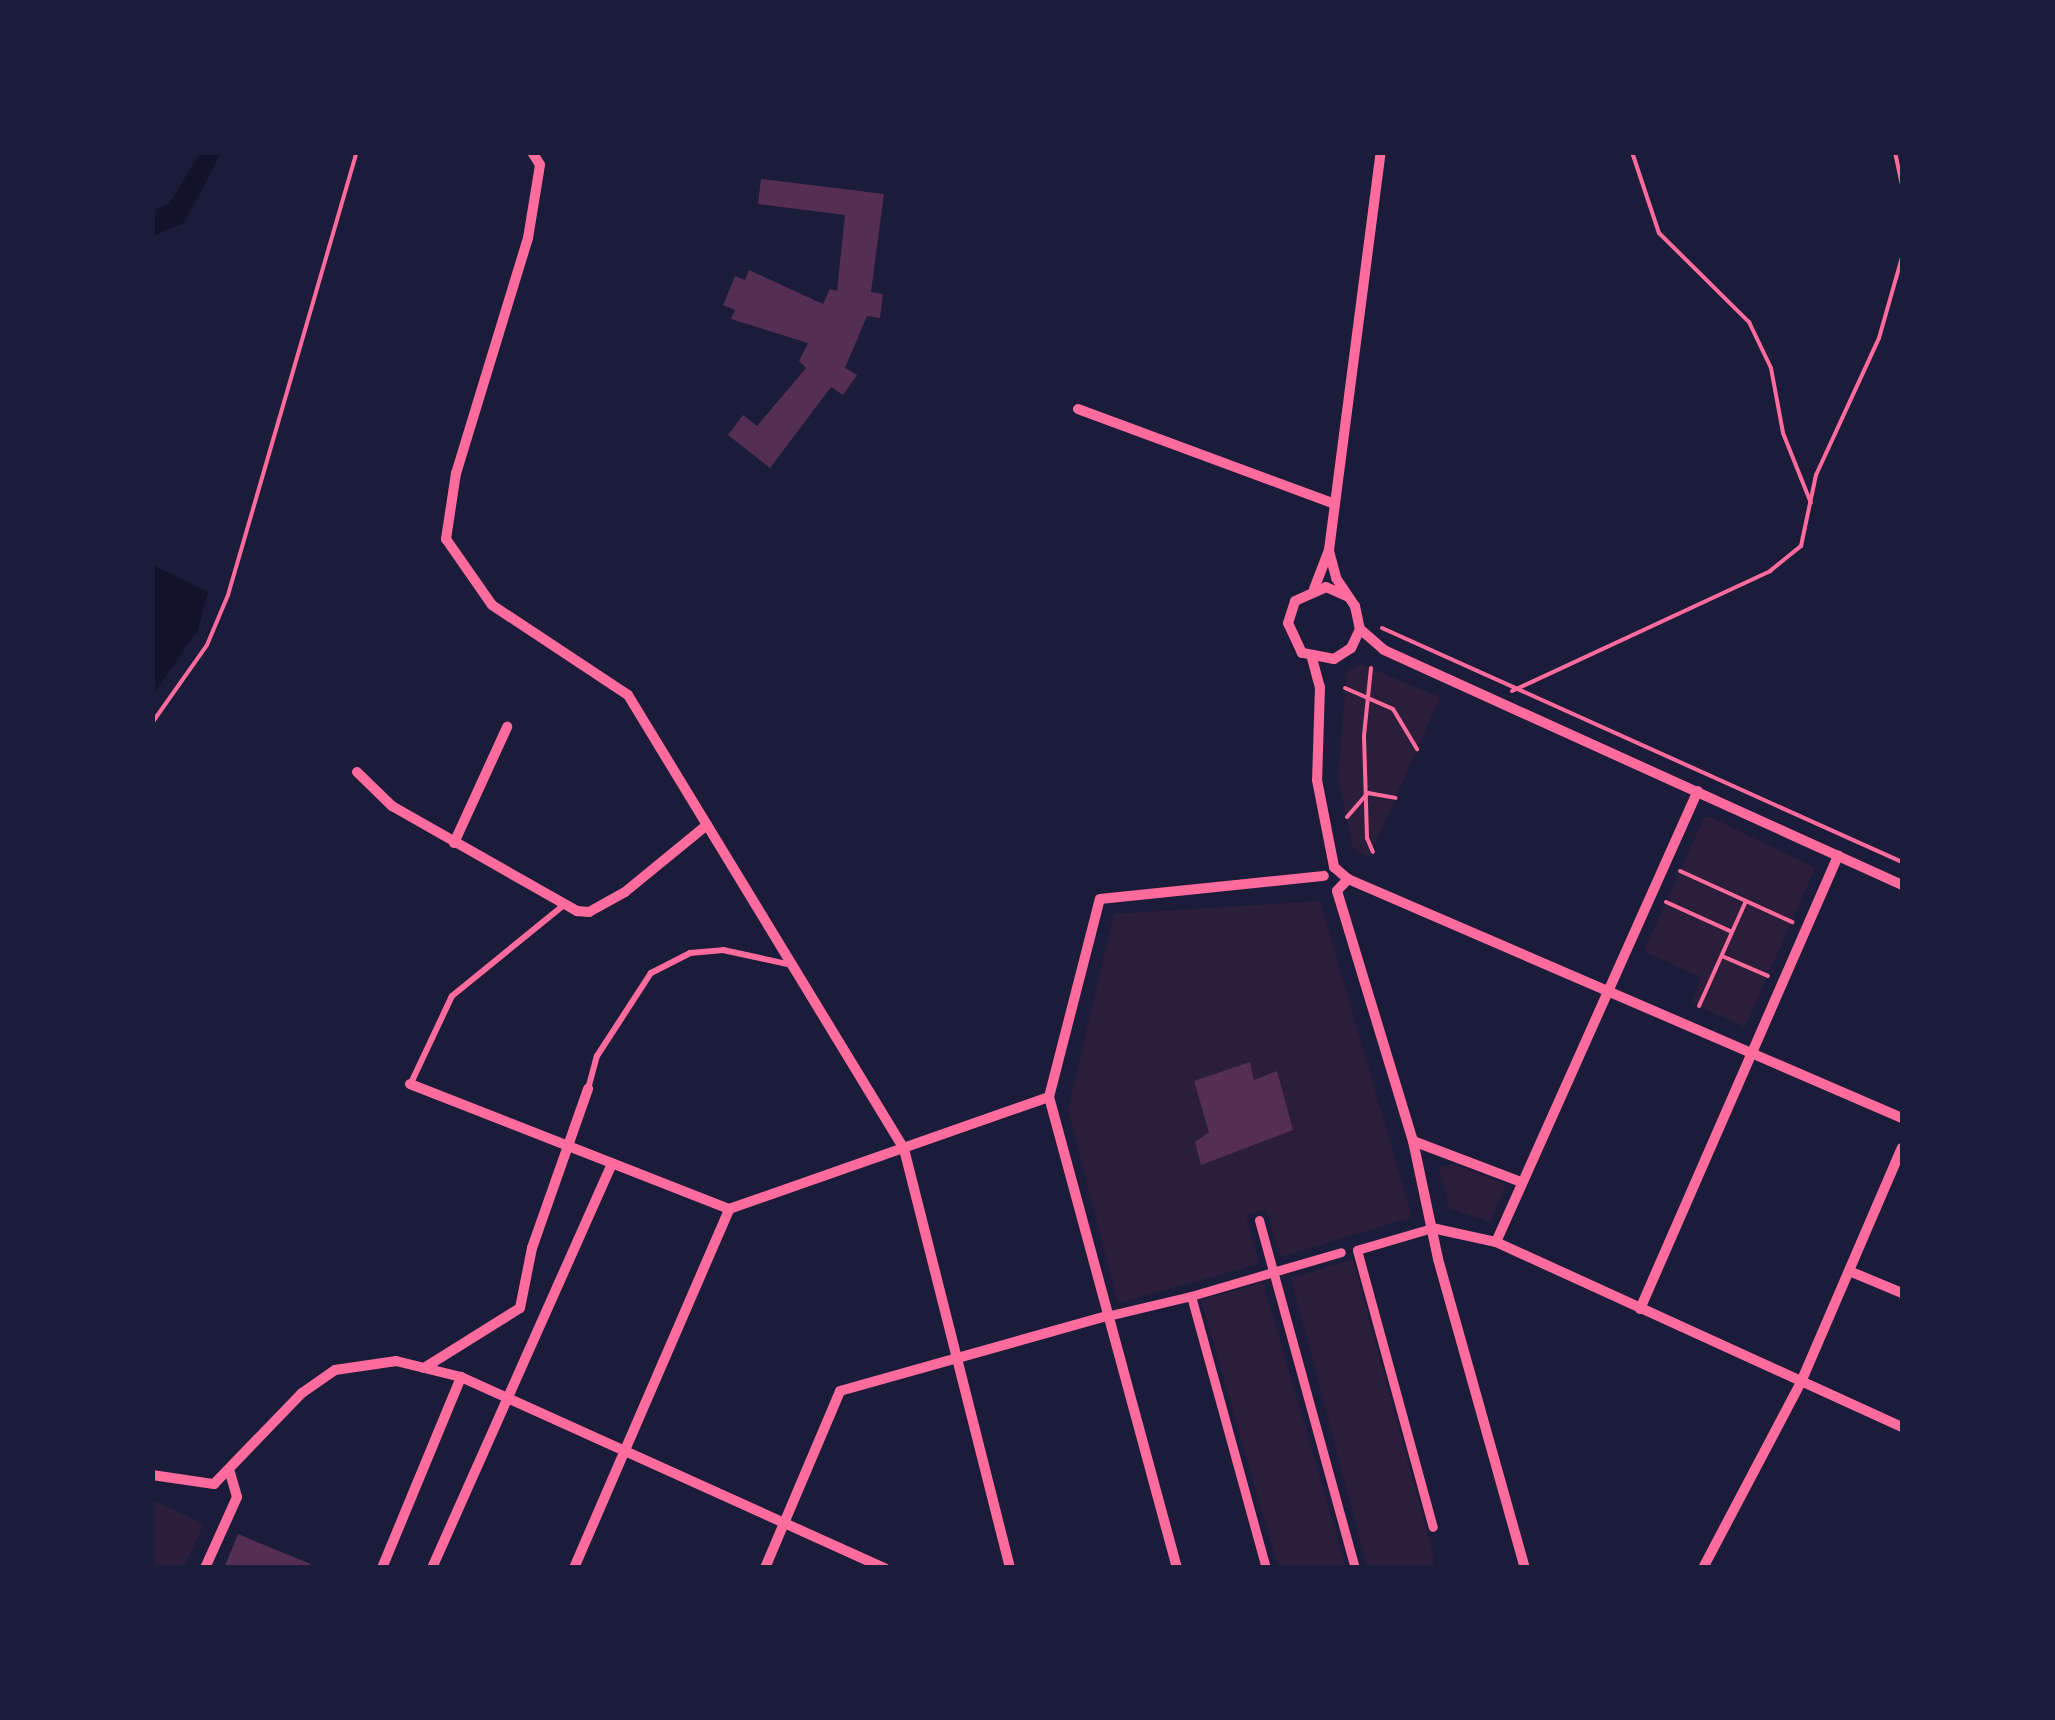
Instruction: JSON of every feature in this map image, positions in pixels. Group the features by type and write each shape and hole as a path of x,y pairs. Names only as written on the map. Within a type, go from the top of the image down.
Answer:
{"street":[{"path":"532,152 540,165 528,238 456,474 446,539 492,605 628,695 904,1149 952,1357 1010,1568"},
{"path":"1334,659 1312,658 1294,644 1288,622 1296,601 1314,589 1329,550 1381,152"},
{"path":"1078,409 1335,504"},
{"path":"1329,550 1360,623 1384,650"},
{"path":"1314,589 1348,596"},
{"path":"1351,648 1360,623"},
{"path":"1320,687 1334,659 1351,648 1384,650 1902,884"},
{"path":"1312,658 1320,687 1317,780 1334,867 1348,879 1902,1118"},
{"path":"454,844 506,728"},
{"path":"356,772 392,806 454,844 564,905 589,912 613,899 708,825"},
{"path":"1496,1242 1698,790"},
{"path":"1640,1310 1838,856"},
{"path":"1177,1568 1049,1097 1100,899 1324,876 1334,867"},
{"path":"1324,876 1327,887 1337,890"},
{"path":"1337,890 1348,879"},
{"path":"1337,890 1413,1141 1432,1228 1526,1568"},
{"path":"410,1084 730,1209 1049,1097"},
{"path":"424,1368 520,1308 532,1248 588,1089"},
{"path":"1413,1141 1520,1182"},
{"path":"1703,1568 1801,1382 1902,1148"},
{"path":"432,1568 612,1163"},
{"path":"574,1568 730,1209"},
{"path":"1258,1220 1355,1568"},
{"path":"1432,1527 1357,1250 1432,1228 1496,1242 1902,1427"},
{"path":"765,1568 840,1390 1341,1252"},
{"path":"1849,1271 1901,1289"},
{"path":"1191,1296 1266,1568"},
{"path":"152,1475 193,1485 230,1474 302,1393 335,1370 396,1361 461,1377 886,1568"},
{"path":"382,1568 461,1377"},
{"path":"205,1568 237,1498 230,1474"}],"lane":[{"path":"410,1084 452,996 564,905"},
{"path":"588,1089 597,1056 651,973 690,953 723,950 793,966"}],"path":[{"path":"152,723 206,644 228,595 356,152"},
{"path":"1632,152 1659,233 1749,322 1770,368 1783,433 1811,503"},
{"path":"1895,152 1902,186"},
{"path":"1488,696 1516,690 1770,571 1801,546 1811,503 1857,375 1879,338 1902,257"},
{"path":"1360,623 1902,862"},
{"path":"1371,668 1364,736 1366,838 1373,852"},
{"path":"1345,688 1400,716 1418,749"},
{"path":"1368,793 1396,798"},
{"path":"1346,817 1368,793"},
{"path":"1680,871 1792,922"},
{"path":"1699,1006 1746,901"},
{"path":"1666,902 1732,932"},
{"path":"1722,956 1768,976"}],"shaded area":[{"path":"200,153 221,153 184,223 153,236 153,210 169,204"},
{"path":"153,565 208,592 198,630 153,695"},
{"path":"1361,664 1440,697 1369,858 1353,849 1338,777 1347,672"},
{"path":"1711,817 1815,868 1745,1027 1691,1003 1701,978 1644,951 1704,818"},
{"path":"1320,901 1412,1217 1281,1257 1266,1209 1246,1215 1259,1264 1118,1303 1068,1110 1114,914"},
{"path":"1454,1164 1506,1184 1491,1222 1449,1208 1439,1167"},
{"path":"1353,1259 1434,1557 1433,1567 1367,1567 1291,1278"},
{"path":"1263,1282 1346,1567 1278,1567 1201,1300"},
{"path":"153,1500 204,1524 184,1567 153,1567"}],"building":[{"path":"761,179 884,194 871,292 883,294 880,318 867,316 845,368 857,375 843,395 831,387 770,468 728,435 743,415 757,426 806,368 799,361 808,343 731,319 735,310 723,305 735,276 745,280 749,270 823,304 830,289 837,291 845,215 758,204"},
{"path":"1250,1062 1254,1080 1277,1071 1293,1130 1201,1165 1195,1142 1209,1132 1194,1081"},
{"path":"238,1534 308,1563 318,1568 224,1568"}]}
